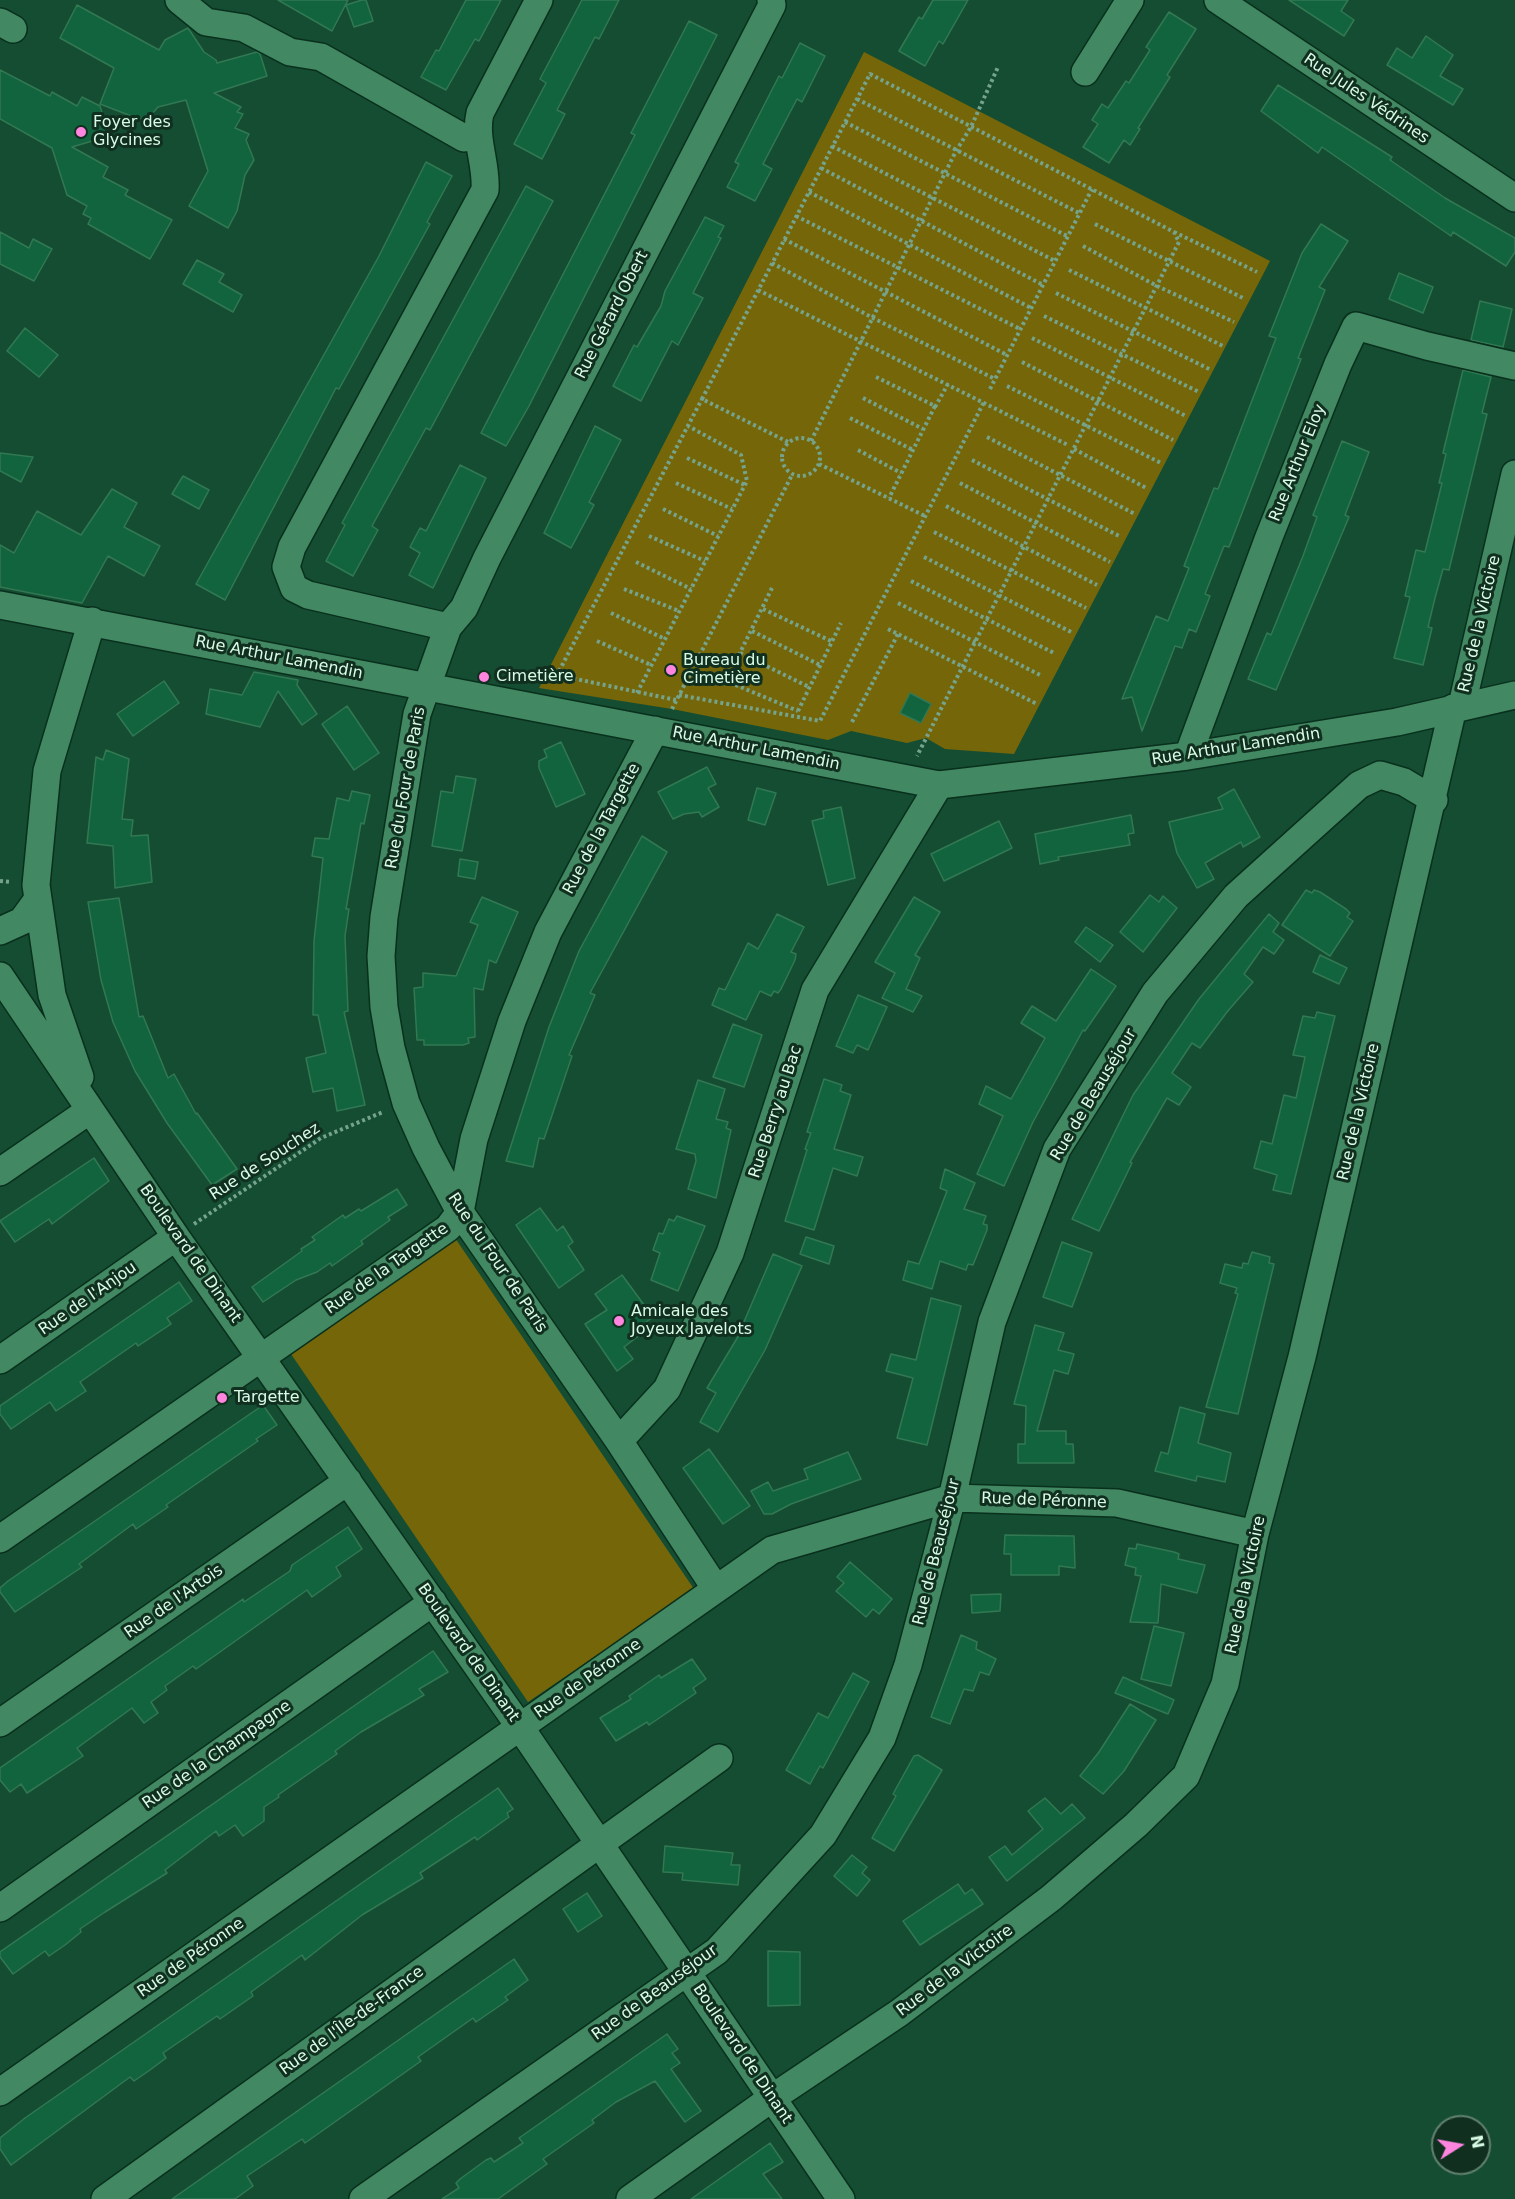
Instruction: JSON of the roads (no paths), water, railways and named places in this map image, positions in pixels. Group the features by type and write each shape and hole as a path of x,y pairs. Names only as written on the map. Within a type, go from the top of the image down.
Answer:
{"street":[{"path":"179,0 206,22 244,28 290,52 321,57 464,138 478,136"},
{"path":"448,627 308,595 294,588 286,567 292,548 485,190 486,174 476,128 480,113 538,0"},
{"name":"Rue Gérard Obert","path":"425,685 446,637 448,627 464,608 493,547 772,5 771,0"},
{"path":"1085,72 1130,0"},
{"name":"Rue Jules Védrines","path":"1218,0 1515,198"},
{"name":"Rue Arthur Eloy","path":"1188,756 1269,537 1338,364 1356,326 1426,346 1515,366"},
{"name":"Rue de la Victoire","path":"630,2199 772,2098 899,2013 1051,1898 1136,1825 1186,1776 1225,1684 1255,1534 1302,1357 1417,855 1434,800 1515,474"},
{"name":"Rue Arthur Lamendin","path":"1,608 92,621 939,785 1188,756 1397,722 1458,706 1515,695"},
{"name":"Boulevard de Dinant","path":"90,1110 52,995 36,885 47,771 92,621"},
{"name":"Rue du Four de Paris","path":"425,685 417,714 384,917 381,956 384,1007 391,1048 406,1103 426,1148 460,1212 619,1441 716,1589"},
{"name":"Rue de la Targette","path":"0,1539 448,1228 460,1212 474,1139 512,1021 539,955 582,864 659,731"},
{"name":"Rue de Beauséjour","path":"363,2199 717,1951 823,1835 882,1738 908,1665 952,1498 992,1323 1058,1149 1155,993 1236,896 1359,785 1380,776 1404,782 1434,800"},
{"name":"Rue Berry au Bac","path":"619,1441 667,1389 730,1253 815,990 939,785"},
{"path":"0,931 22,921 38,899"},
{"name":"Boulevard de Dinant","path":"3,987 520,1727 841,2199"},
{"path":"0,1173 90,1110"},
{"name":"Rue de l'Anjou","path":"0,1360 176,1237"},
{"name":"Rue de l'Artois","path":"0,1723 348,1481"},
{"name":"Rue de Péronne","path":"0,2092 772,1550 952,1498 1117,1503 1255,1534"},
{"name":"Rue de la Champagne","path":"0,1908 433,1602"},
{"name":"Rue de l'Île-de-France","path":"105,2199 719,1758"}],"place":[{"name":"Foyer des Glycines","path":"81,132"},
{"name":"Bureau du Cimetière","path":"671,670"},
{"name":"Cimetière","path":"484,677"},
{"name":"Amicale des Joyeux Javelots","path":"619,1321"},
{"name":"Targette","path":"222,1398"}]}
